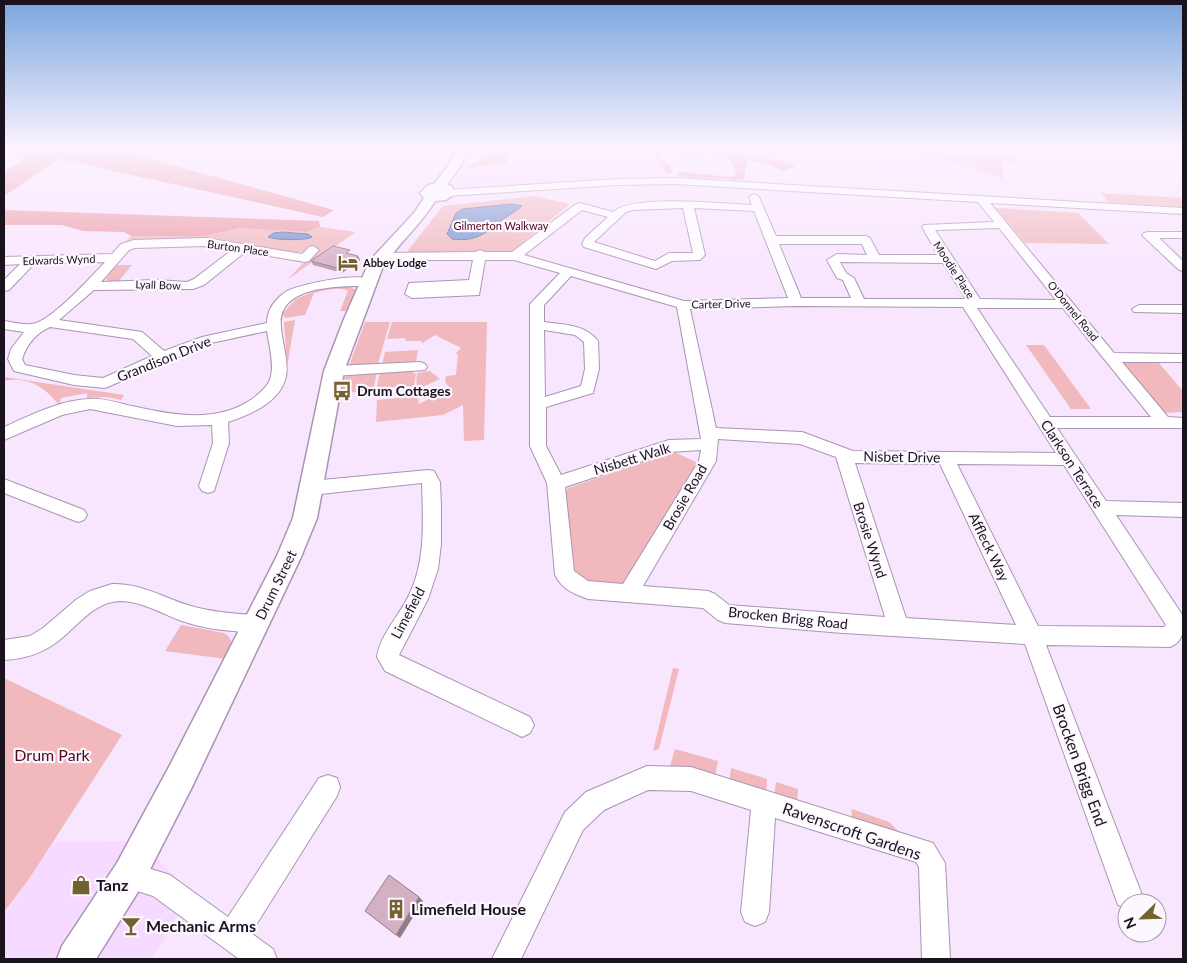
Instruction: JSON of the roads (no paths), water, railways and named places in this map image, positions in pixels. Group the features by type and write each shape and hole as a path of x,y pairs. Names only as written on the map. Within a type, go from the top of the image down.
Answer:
{"main road":[{"name":"Drum Street","path":"75,959 129,875 257,624 298,537 305,518 334,371 369,282 382,256 438,194"}],"street":[{"path":"754,194 796,302"},
{"path":"903,194 1183,211"},
{"name":"O'Donnel Road","path":"981,199 1164,423"},
{"path":"688,205 699,255 696,257 669,257 656,265 588,244 589,240 622,210 632,207 688,205 758,208"},
{"path":"515,256 580,206 616,216"},
{"name":"Moodie Place","path":"972,304 947,259 932,237 928,226 1002,225"},
{"path":"1183,235 1148,235 1183,267"},
{"path":"771,240 866,240 876,258"},
{"name":"Burton Place","path":"129,245 206,242 305,258 313,250"},
{"name":"Grandison Drive","path":"129,245 114,258 91,286 48,323 34,329 18,349 15,359 19,368 74,380 105,384 162,357 207,340 274,325"},
{"name":"Lyall Bow","path":"91,286 157,284 188,286 198,282 242,248"},
{"path":"475,284 480,254"},
{"name":"Carter Drive","path":"382,256 480,254 515,256 683,305 796,302 1067,304"},
{"name":"Edwards Wynd","path":"4,261 114,258"},
{"path":"860,303 848,278 841,275 833,260 837,258 947,259"},
{"path":"4,286 30,261"},
{"name":"Brocken Brigg Road","path":"568,272 537,304 538,446 556,483 565,574 578,587 588,590 708,600 725,614 843,624 1032,635 1170,637 1180,625"},
{"path":"4,434 57,411 90,404 106,405 185,422 203,422 242,412 254,405 273,388 279,372 274,325 275,311 279,306 295,293 324,284 369,282"},
{"name":"Clarkson Terrace","path":"972,304 1044,422 1180,625"},
{"name":"Brosie Road","path":"629,592 706,461 709,439 683,305"},
{"path":"1139,309 1183,309"},
{"path":"48,323 137,335 162,357"},
{"path":"4,325 34,329"},
{"path":"538,325 579,331 591,341 592,369 588,389 538,404"},
{"path":"1110,357 1183,358"},
{"path":"334,371 420,367"},
{"path":"208,486 221,443 220,419"},
{"path":"1044,422 1183,423"},
{"name":"Nisbet Drive","path":"709,439 802,438 852,457 1069,459"},
{"name":"Nisbett Walk","path":"556,483 669,446 709,439"},
{"name":"Brosie Wynd","path":"842,453 898,626"},
{"name":"Affleck Way","path":"946,458 1032,635"},
{"name":"Limefield","path":"311,488 428,476 432,482 432,543 425,581 416,602 389,649 388,658 393,664 522,725"},
{"path":"4,486 78,515"},
{"path":"1101,508 1183,510"},
{"path":"4,650 15,651 39,643 51,635 87,603 111,593 126,592 194,616 257,624"},
{"name":"Brocken Brigg End","path":"1032,635 1127,893"},
{"name":"Ravenscroft Gardens","path":"506,959 574,822 595,801 647,778 667,777 691,779 924,852 932,862 936,959"},
{"path":"232,937 328,787"},
{"name":"Ravenscroft Gardens","path":"755,912 764,801"},
{"path":"129,875 160,885 262,959"}],"water":[{"path":"512,204 522,206 479,236 460,240 452,239 447,234 456,213 463,209"},
{"path":"274,233 308,234 312,237 290,240 268,237"}],"place":[{"name":"Abbey Lodge","path":"348,263"},
{"name":"Drum Cottages","path":"342,391"},
{"name":"Tanz","path":"81,885"},
{"name":"Limefield House","path":"396,909"},
{"name":"Mechanic Arms","path":"131,926"}],"park label":[{"name":"Gilmerton Walkway","path":"501,226"},
{"name":"Drum Park","path":"52,755"}]}
